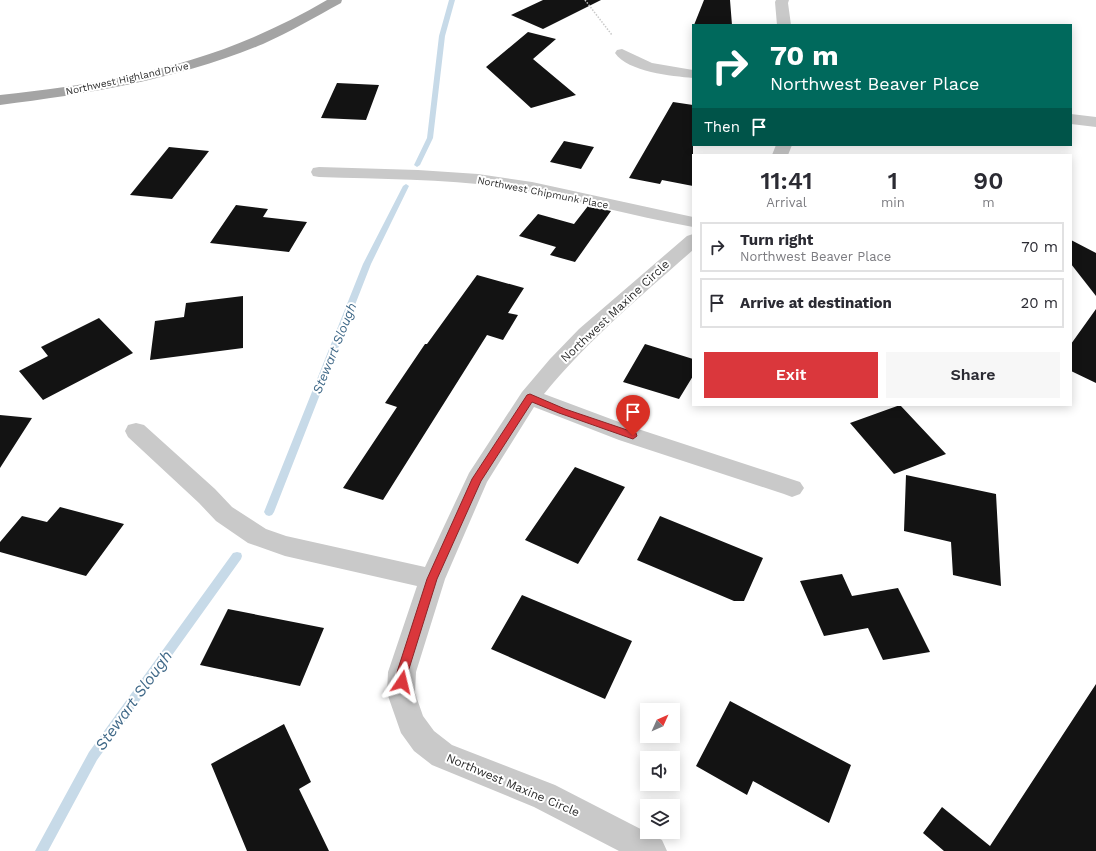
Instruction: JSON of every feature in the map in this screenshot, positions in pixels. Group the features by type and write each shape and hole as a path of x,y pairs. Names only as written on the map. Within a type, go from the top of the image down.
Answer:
{"main road":[{"name":"Northwest Highland Drive","path":"0,100 97,87 204,60 247,46 285,30 336,0"}],"street":[{"path":"783,0 781,2 784,24"},
{"path":"622,53 632,60 648,67 692,74"},
{"path":"1072,119 1096,122"},
{"name":"Northwest Chipmunk Place","path":"320,172 478,179 692,222"},
{"name":"Northwest Maxine Circle","path":"651,851 544,796 442,755 424,741 411,723 401,693 402,672 432,579 477,479 530,397 557,364 586,334 692,241"},
{"path":"530,397 562,411 618,431 735,468 792,488"},
{"path":"136,431 224,514 257,536 284,546 432,579"}],"path":[{"path":"585,0 612,35 622,53"}],"building":[{"path":"543,0 601,0 543,29 511,15"},
{"path":"704,0 730,0 732,24 694,24"},
{"path":"528,32 556,39 533,59 576,95 531,108 486,67"},
{"path":"337,83 379,85 366,120 321,118"},
{"path":"673,102 692,105 692,186 662,180 660,184 629,178"},
{"path":"564,141 594,147 581,169 550,162"},
{"path":"169,147 209,151 172,199 130,195"},
{"path":"236,205 268,209 263,217 307,222 289,252 210,243"},
{"path":"588,206 611,211 575,262 550,255 556,247 519,236 538,214 574,224"},
{"path":"1072,241 1096,253 1096,296 1072,265"},
{"path":"477,275 524,288 508,313 518,315 503,340 487,335 383,500 343,488 397,407 385,403 425,344 427,344"},
{"path":"243,296 243,348 150,360 155,321 184,317 186,303"},
{"path":"1096,309 1096,383 1072,371 1072,343"},
{"path":"99,318 133,353 43,400 19,371 48,356 41,347"},
{"path":"645,344 692,359 692,378 679,399 623,382"},
{"path":"901,406 946,454 894,474 850,423"},
{"path":"0,415 32,418 0,468"},
{"path":"575,467 625,487 578,564 525,540"},
{"path":"906,475 996,494 1001,586 953,575 951,542 904,531"},
{"path":"60,507 124,524 86,576 0,552 0,542 22,516 47,522"},
{"path":"660,516 763,558 744,601 734,601 637,560"},
{"path":"842,574 852,596 898,588 930,652 883,660 868,628 824,636 800,581"},
{"path":"522,595 632,641 605,699 491,649"},
{"path":"228,609 324,628 300,686 200,665"},
{"path":"1096,684 1096,851 944,851 923,833 942,807 990,846"},
{"path":"730,701 851,765 829,823 753,781 747,795 696,766"},
{"path":"284,724 311,782 299,789 329,851 247,851 211,764"}],"waterway":[{"name":"Stewart Slough","path":"417,165 430,138 442,36 452,0"},
{"name":"Stewart Slough","path":"269,512 367,264 406,186"},
{"name":"Stewart Slough","path":"41,851 93,756 237,556"}],"route":[{"path":"402,682 402,672 432,579 477,479 530,397 562,411 633,436"}]}
